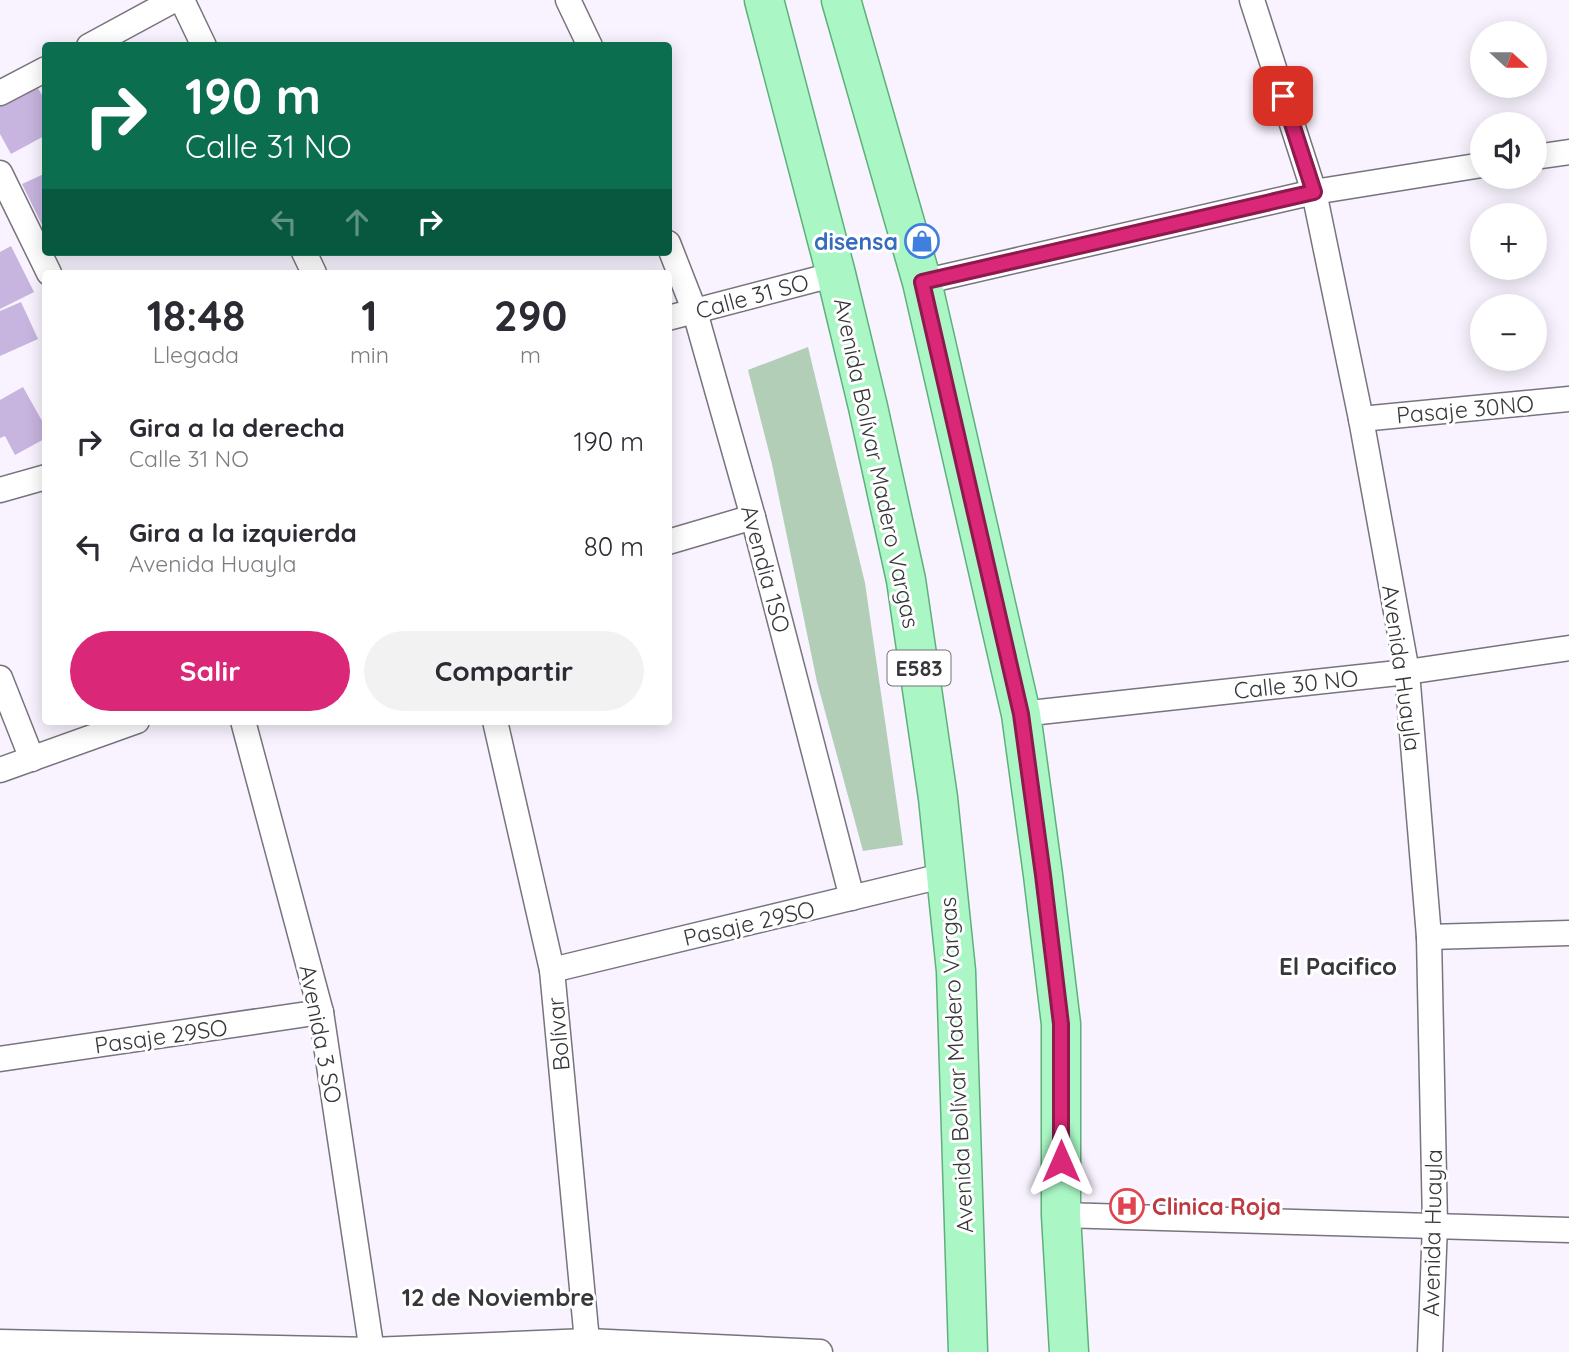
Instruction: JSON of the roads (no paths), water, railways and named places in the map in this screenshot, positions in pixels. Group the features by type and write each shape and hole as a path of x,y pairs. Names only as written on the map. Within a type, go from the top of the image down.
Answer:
{"main road":[{"name":"Avenida Bolívar Madero Vargas","path":"764,0 836,274 906,580 938,798 956,971 968,1352"},
{"path":"841,0 922,282 1021,714 1061,1024 1061,1215 1069,1352"}],"street":[{"path":"96,42 174,0"},
{"path":"182,0 202,42"},
{"path":"568,0 588,42"},
{"name":"Avenida Huayla","path":"1252,0 1314,192 1361,419 1407,672 1429,937 1436,1225 1430,1352"},
{"path":"0,93 42,71"},
{"path":"1547,155 1569,152"},
{"path":"922,282 1314,192 1470,168"},
{"path":"0,173 47,270"},
{"name":"Avendia 1SO","path":"672,253 695,312 753,517 852,898"},
{"name":"Calle 31 SO","path":"672,317 836,274"},
{"name":"Pasaje 30NO","path":"1361,419 1569,399"},
{"path":"0,490 42,478"},
{"path":"672,541 753,517"},
{"name":"Calle 30 NO","path":"1021,714 1407,672 1569,648"},
{"path":"0,678 32,759"},
{"path":"0,770 126,725"},
{"name":"Avenida 3 SO","path":"244,725 321,1012 372,1351"},
{"name":"Bolívar","path":"496,725 552,970 586,1346"},
{"name":"Pasaje 29SO","path":"552,970 946,876"},
{"path":"1429,937 1569,933"},
{"name":"Pasaje 29SO","path":"0,1059 321,1012"},
{"path":"1061,1215 1569,1230"},
{"path":"0,1342 372,1351 586,1346 820,1352"}],"place":[{"name":"disensa","path":"922,241"},
{"name":"Clinica Roja","path":"1127,1206"}],"district":[{"name":"El Pacifico","path":"1338,966"},
{"name":"12 de Noviembre","path":"498,1297"}]}
